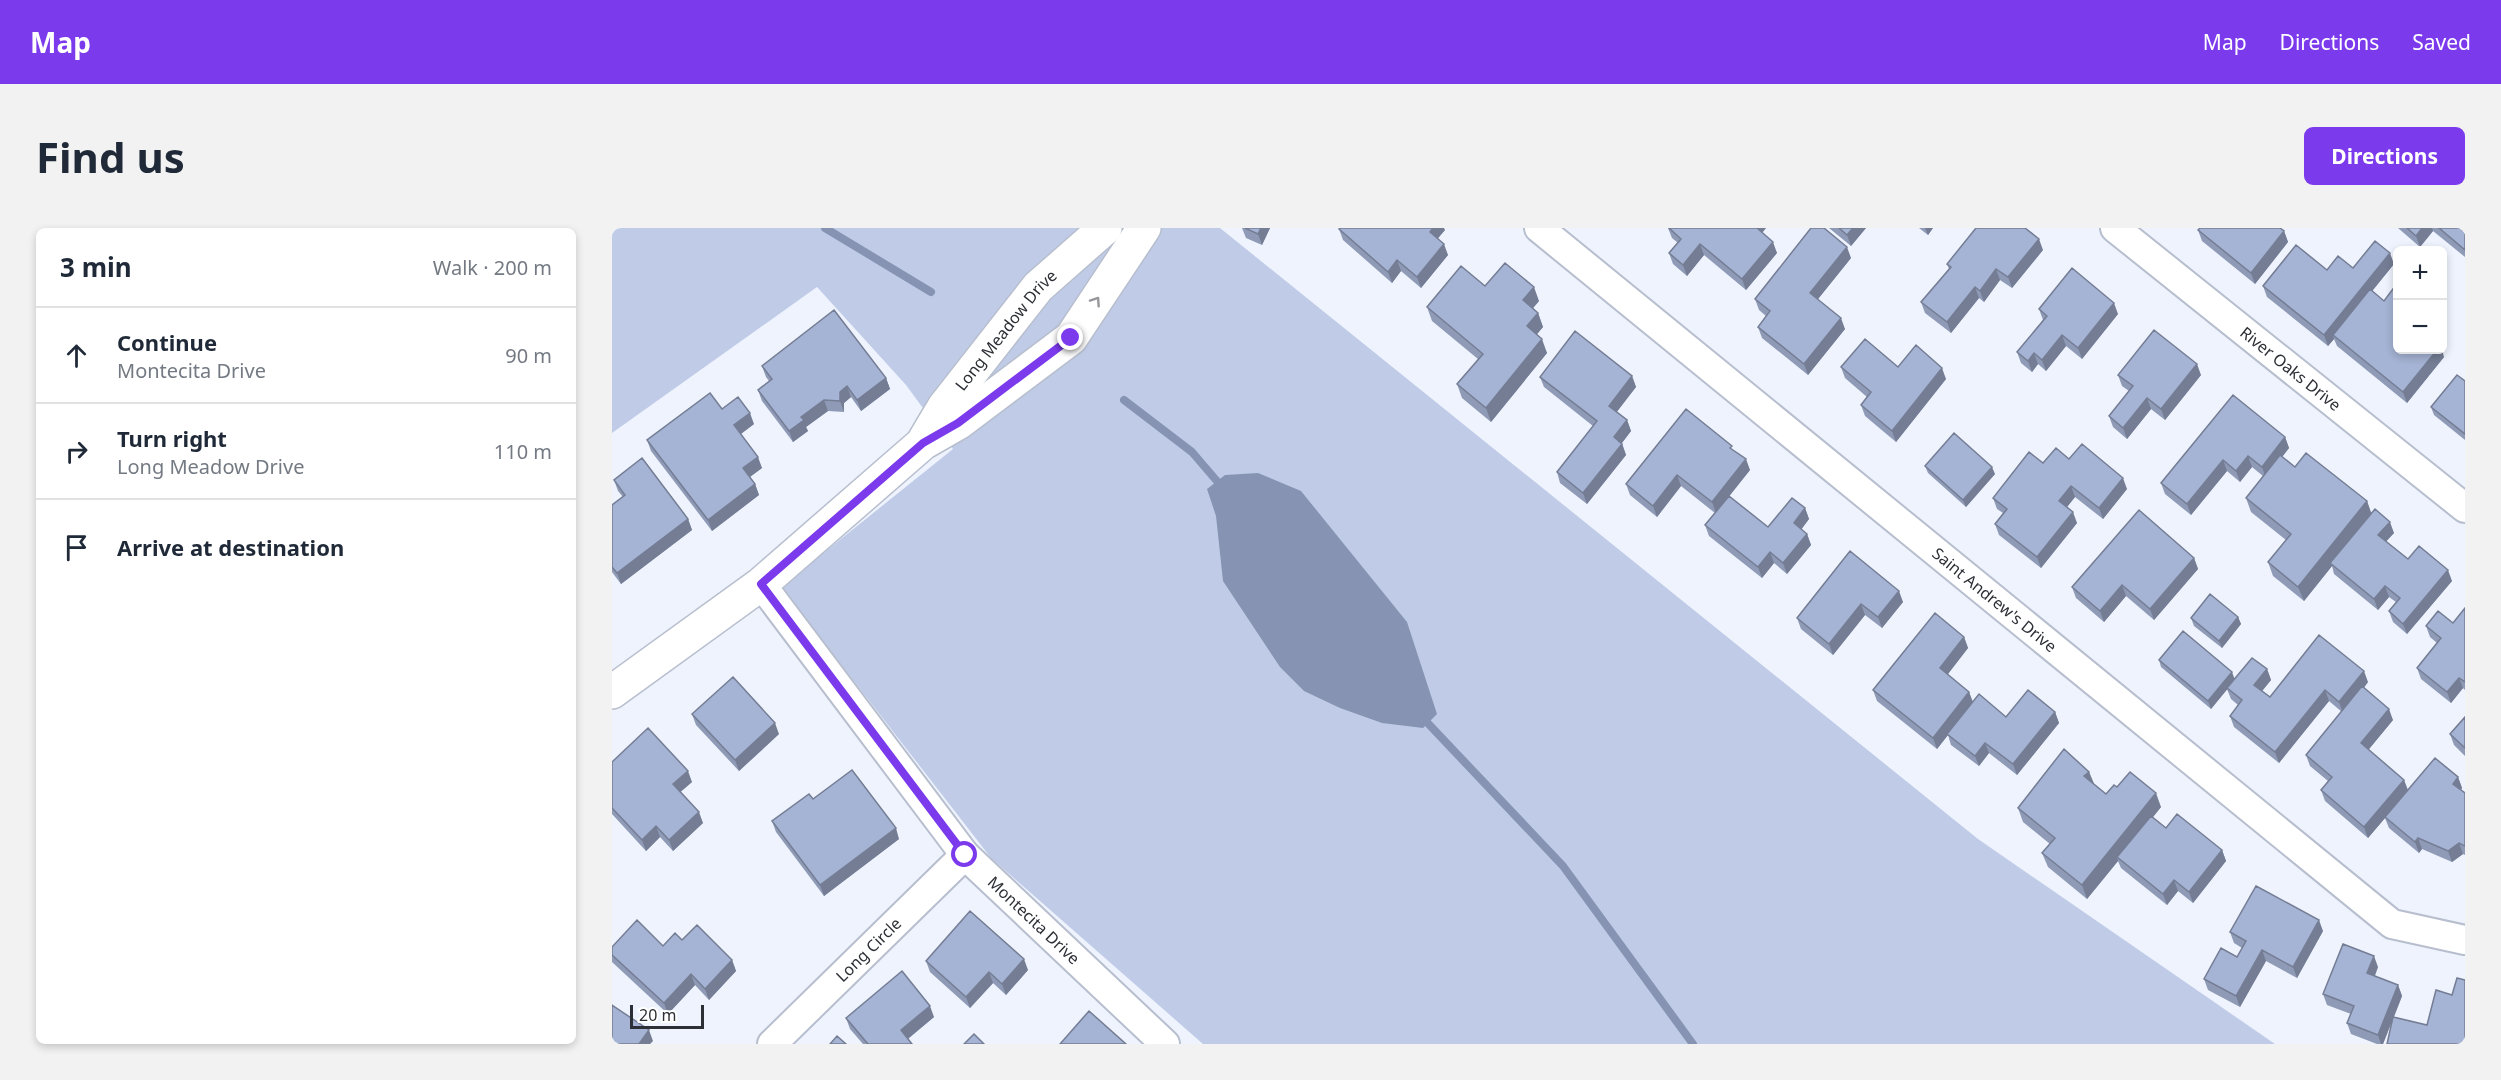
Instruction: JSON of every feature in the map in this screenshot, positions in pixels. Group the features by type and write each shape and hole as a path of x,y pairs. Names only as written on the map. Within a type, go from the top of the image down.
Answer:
{"street":[{"name":"Long Meadow Drive","path":"923,443 944,407 1038,287 1105,228"},
{"name":"Long Meadow Drive","path":"612,692 761,584 923,443 958,423 1071,338 1144,228"},
{"name":"Saint Andrew's Drive","path":"1539,228 2392,924 2465,939"},
{"name":"River Oaks Drive","path":"2115,228 2465,508"},
{"name":"Montecita Drive","path":"761,584 965,855 1165,1044"},
{"name":"Long Circle","path":"772,1044 965,855"}],"shaded area":[{"path":"612,228 1220,228 1978,839 2275,1044 1203,1044 991,858 781,587 953,449 906,385 817,287 612,433"},
{"path":"1258,473 1301,491 1407,622 1437,714 1423,728 1382,723 1340,708 1304,691 1280,667 1223,581 1216,516 1207,489 1225,475"}],"building":[{"path":"1245,228 1261,228 1258,234"},
{"path":"1340,228 1433,228 1430,232 1444,244 1417,277 1397,260 1388,272"},
{"path":"1669,228 1757,228 1773,242 1742,279 1700,244 1683,265 1669,253 1681,239"},
{"path":"1811,228 1824,228 1847,247 1810,293 1841,318 1804,364 1758,327 1770,311 1755,299"},
{"path":"1839,228 1853,228 1847,235"},
{"path":"1976,228 2025,228 2039,239 2008,277 1996,269 1980,291 1975,287 1947,322 1921,302 1951,267 1947,264"},
{"path":"2200,228 2280,228 2284,231 2251,273 2198,230"},
{"path":"2407,228 2422,228 2416,236"},
{"path":"2439,228 2465,228 2465,250"},
{"path":"2375,241 2390,253 2324,335 2263,286 2296,245 2327,270 2338,256 2353,268"},
{"path":"1505,263 1534,287 1523,300 1538,313 1527,326 1542,339 1486,408 1457,384 1483,354 1427,307 1461,266 1485,286"},
{"path":"2072,268 2114,303 2078,348 2062,335 2042,360 2034,353 2028,361 2017,352 2047,316 2039,309"},
{"path":"2370,289 2384,301 2393,289 2393,354 2434,354 2403,392 2333,335"},
{"path":"834,310 886,378 857,400 847,386 840,392 840,401 824,400 801,417 804,420 789,431 758,390 772,379 762,366"},
{"path":"2154,330 2197,364 2161,409 2147,398 2123,428 2109,416 2133,386 2118,375"},
{"path":"1575,331 1632,376 1609,406 1627,420 1614,437 1622,444 1583,493 1557,472 1597,421 1540,377"},
{"path":"1865,339 1898,367 1916,345 1942,368 1892,431 1861,405 1871,392 1841,367"},
{"path":"2457,375 2465,381 2465,434 2431,407"},
{"path":"710,393 722,409 738,397 750,413 734,425 758,457 743,468 755,484 708,520 647,440"},
{"path":"2233,395 2285,437 2262,467 2248,456 2236,471 2223,460 2187,504 2161,483"},
{"path":"1686,409 1746,459 1712,502 1677,475 1653,506 1626,484"},
{"path":"1954,433 1992,467 1963,500 1925,466"},
{"path":"2082,444 2123,478 2099,508 2071,486 2059,501 2073,512 2037,557 1995,524 2007,509 1993,498 2029,452 2043,463 2056,448 2069,459"},
{"path":"2306,453 2367,501 2298,587 2268,562 2291,534 2246,498 2280,455 2295,467"},
{"path":"642,458 688,519 617,573 612,567 612,505 625,495 614,480"},
{"path":"1729,496 1768,527 1792,498 1805,508 1794,523 1807,534 1783,563 1770,552 1758,567 1705,525"},
{"path":"2375,509 2390,522 2378,535 2408,559 2419,546 2448,570 2403,624 2389,611 2400,598 2385,586 2374,599 2330,563"},
{"path":"2139,510 2194,558 2150,609 2122,585 2100,611 2072,587"},
{"path":"1850,551 1899,591 1878,617 1861,604 1829,644 1797,618"},
{"path":"2210,594 2238,617 2219,641 2191,618"},
{"path":"2465,608 2465,682 2459,678 2447,692 2417,668 2441,638 2426,626 2438,611 2453,623"},
{"path":"1935,613 1964,637 1940,668 1969,692 1933,738 1873,690"},
{"path":"2183,631 2232,672 2208,701 2159,660"},
{"path":"2319,635 2364,671 2339,702 2325,690 2275,752 2230,716 2242,700 2227,688 2252,658 2267,669 2254,685 2270,697"},
{"path":"733,677 775,723 735,760 692,714"},
{"path":"2362,686 2389,709 2361,743 2404,780 2364,827 2321,790 2332,777 2306,755"},
{"path":"2028,690 2055,712 2013,764 1985,743 1975,756 1947,734 1979,694 2006,717"},
{"path":"2465,717 2465,748 2450,734"},
{"path":"648,728 688,771 673,784 699,812 669,840 656,826 642,840 612,808 612,762"},
{"path":"2064,749 2089,772 2084,776 2106,794 2114,785 2117,787 2130,772 2156,793 2082,885 2042,853 2055,838 2018,808"},
{"path":"2435,758 2458,777 2453,784 2465,793 2465,846 2459,843 2448,851 2418,838 2415,842 2385,817"},
{"path":"852,770 896,828 820,885 772,821 809,794 813,799"},
{"path":"2177,814 2222,850 2189,892 2174,880 2163,894 2117,857 2151,816 2166,828"},
{"path":"2256,886 2319,920 2293,967 2262,950 2236,996 2204,979 2221,948 2237,957 2246,941 2230,932"},
{"path":"970,911 1024,959 1002,984 989,972 966,997 926,961"},
{"path":"637,920 663,946 675,933 682,940 697,925 732,960 705,989 691,974 664,1003 612,955 612,947"},
{"path":"2343,944 2374,956 2367,973 2398,985 2378,1035 2347,1023 2354,1006 2323,994"},
{"path":"902,971 930,1006 901,1030 912,1044 868,1044 846,1018"},
{"path":"2457,978 2465,980 2465,1044 2387,1044 2393,1017 2427,1025 2436,990 2452,995"},
{"path":"612,1005 649,1030 639,1044 612,1044"},
{"path":"1089,1011 1126,1044 1060,1044"},
{"path":"974,1034 984,1044 964,1044"},
{"path":"837,1036 846,1044 830,1044"}],"waterway":[{"path":"825,228 931,292"},
{"path":"1124,400 1192,452 1222,487"},
{"path":"1421,716 1563,866 1693,1044"}],"route":[{"path":"965,855 761,584 923,443 958,423 1071,338"}]}
